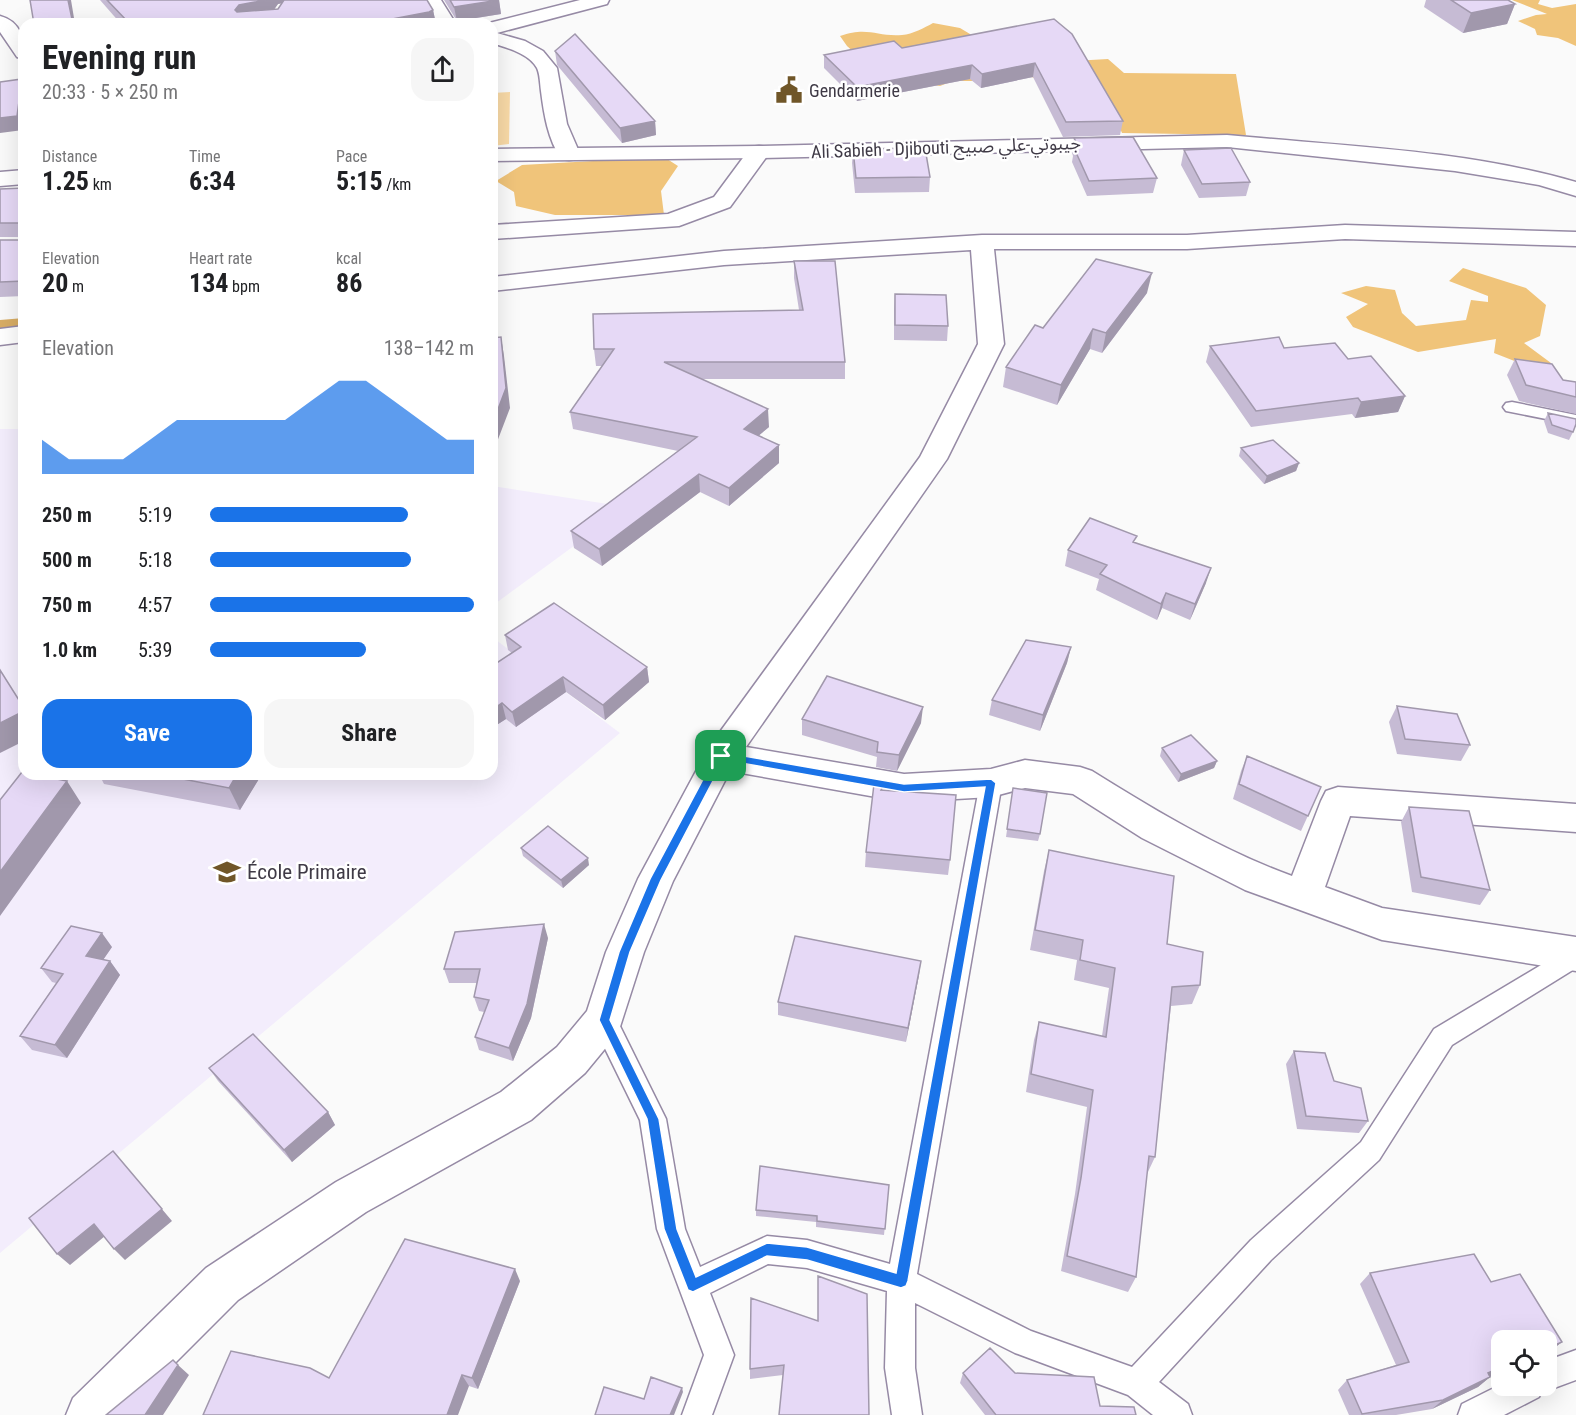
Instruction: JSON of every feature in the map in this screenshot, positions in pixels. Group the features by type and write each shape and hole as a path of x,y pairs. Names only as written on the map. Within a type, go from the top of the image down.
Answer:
{"street":[{"path":"432,0 443,18"},
{"path":"498,26 544,16 600,0"},
{"path":"0,22 10,31 18,44"},
{"path":"498,39 518,45 536,55 547,68 556,124 569,154"},
{"name":"Ali Sabieh - Djibouti جيبوتي-علي صبيح","path":"498,155 759,152 1227,141 1455,164 1542,179 1576,189"},
{"path":"498,232 671,222 722,202 759,152"},
{"path":"0,179 18,178"},
{"path":"498,283 724,258 982,242 1187,242 1345,232 1576,238"},
{"path":"90,1415 222,1284 351,1197 516,1106 571,1060 604,1020 625,952 656,879 721,756 933,459 991,344 982,242"},
{"path":"721,756 904,788 991,783 1025,774 1080,781 1155,828 1258,879 1382,924 1576,955"},
{"path":"1303,896 1338,801 1576,818"}],"lane":[{"path":"1512,407 1576,420"},
{"path":"907,1415 900,1368 901,1281 991,783"},
{"path":"1137,1384 1261,1250 1370,1151 1443,1037 1576,955"},
{"path":"604,1020 653,1119 671,1229 719,1355 697,1415"},
{"path":"693,1286 767,1250 807,1254 901,1281 1025,1343 1137,1384 1177,1415"},
{"path":"1557,1372 1576,1365"},
{"path":"1473,1415 1509,1396"}],"shaded area":[{"path":"1512,0 1540,0 1538,4 1552,8 1576,4 1576,46 1558,38 1537,35 1535,29 1518,21 1547,14"},
{"path":"933,23 960,28 980,40 989,81 953,81 940,86 921,83 858,56 840,36 858,32 902,35"},
{"path":"1108,59 1124,73 1236,74 1246,135 1122,133 1098,78 1051,84 1029,76 1038,63"},
{"path":"510,92 509,144 498,145 498,93"},
{"path":"664,157 678,166 661,191 664,215 555,215 516,206 514,192 498,182 498,180 522,165"},
{"path":"1463,268 1526,288 1546,305 1540,336 1524,343 1551,363 1530,367 1494,353 1496,339 1418,352 1353,327 1346,317 1368,304 1341,293 1366,286 1395,290 1402,313 1416,326 1466,320 1471,300 1488,302 1488,296 1449,281"},
{"name":"École Primaire","path":"0,429 18,429 18,780 498,780 498,642 620,733 0,1253"},
{"path":"498,487 627,507 498,602"}],"building":[{"path":"30,0 68,0 72,18 33,18"},
{"path":"107,0 266,0 239,5 235,10 237,12 278,9 284,0 427,0 433,10 398,18 124,18"},
{"path":"450,0 499,0 454,7"},
{"path":"1451,0 1508,0 1515,4 1471,13"},
{"path":"1054,19 1072,34 1123,121 1066,122 1035,63 982,74 972,65 857,87 824,55 894,41 902,48"},
{"path":"575,34 655,121 620,128 555,51"},
{"path":"18,80 17,116 0,118 0,82"},
{"path":"1133,137 1157,178 1089,181 1074,148 1079,147 1074,138"},
{"path":"925,148 930,177 856,178 853,149"},
{"path":"1231,148 1250,182 1202,184 1184,150"},
{"path":"18,188 18,223 0,223 0,189"},
{"path":"0,240 18,240 18,281 0,282"},
{"path":"1096,259 1152,273 1106,333 1093,329 1061,385 1006,367 1035,325 1043,328"},
{"path":"794,261 835,261 845,362 664,362 768,409 744,429 779,445 729,488 699,474 599,549 571,531 697,437 570,412 614,349 594,349 593,314 803,310"},
{"path":"895,294 946,295 948,326 895,325"},
{"path":"498,337 501,337 506,388 498,409"},
{"path":"1279,337 1284,348 1335,343 1348,359 1371,356 1405,396 1361,402 1358,398 1256,411 1210,346"},
{"path":"1515,359 1552,364 1563,380 1576,382 1576,397 1526,385"},
{"path":"1548,413 1576,419 1573,432 1552,425"},
{"path":"1273,440 1299,463 1267,476 1241,448"},
{"path":"1090,518 1137,536 1133,542 1211,568 1195,604 1166,593 1161,604 1100,574 1107,565 1068,550"},
{"path":"554,603 647,667 603,705 563,677 512,712 502,703 498,706 498,662 521,647 505,635"},
{"path":"1026,640 1071,647 1043,715 992,700"},
{"path":"0,670 18,698 18,714 0,723"},
{"path":"827,676 923,707 899,755 877,752 878,742 802,719"},
{"path":"1397,706 1457,714 1470,745 1405,739"},
{"path":"1191,735 1217,761 1181,774 1162,748"},
{"path":"1247,756 1321,787 1308,816 1239,784"},
{"path":"18,777 18,780 67,781 0,872 0,800"},
{"path":"188,780 234,780 229,788"},
{"path":"874,784 884,785 881,790 956,795 950,860 866,852"},
{"path":"1013,788 1047,793 1040,834 1007,829"},
{"path":"1409,807 1469,811 1490,890 1421,877"},
{"path":"548,826 588,858 561,880 521,848"},
{"path":"1049,850 1174,876 1167,944 1203,952 1200,985 1172,987 1155,1157 1149,1156 1136,1277 1067,1256 1093,1090 1031,1074 1039,1022 1106,1037 1115,968 1080,960 1083,940 1035,930"},
{"path":"544,924 527,1004 509,1048 475,1037 489,1000 474,997 480,969 444,969 455,932"},
{"path":"71,926 102,933 86,956 110,961 55,1045 20,1036 63,974 41,968"},
{"path":"795,936 921,961 908,1028 778,1002"},
{"path":"253,1034 328,1112 284,1150 209,1068"},
{"path":"1294,1051 1325,1053 1334,1081 1361,1088 1368,1121 1306,1116"},
{"path":"113,1151 162,1209 114,1249 94,1224 57,1254 29,1218"},
{"path":"760,1166 889,1185 885,1229 817,1221 817,1216 756,1210"},
{"path":"405,1239 515,1269 472,1378 462,1375 447,1415 203,1415 231,1351 310,1368 329,1378"},
{"path":"1474,1254 1491,1282 1520,1274 1555,1330 1491,1330 1491,1372 1488,1373 1490,1377 1443,1400 1362,1414 1347,1380 1409,1362 1370,1273"},
{"path":"818,1276 867,1294 869,1415 779,1415 784,1365 750,1369 751,1298 818,1321"},
{"path":"1557,1334 1562,1342 1557,1344"},
{"path":"990,1348 1015,1373 1094,1377 1100,1406 1134,1407 1136,1415 996,1415 963,1373"},
{"path":"173,1360 178,1365 145,1415 106,1415"},
{"path":"651,1377 682,1388 670,1415 595,1415 604,1387 644,1399"}],"waterway":[{"path":"0,329 18,328"}],"place":[{"name":"Gendarmerie","path":"789,90"},
{"name":"École Primaire","path":"227,872"}],"route":[{"path":"721,756 904,788 991,783 901,1281 807,1254 767,1250 693,1286 671,1229 653,1119 604,1020 625,952 656,879 721,756"}]}
